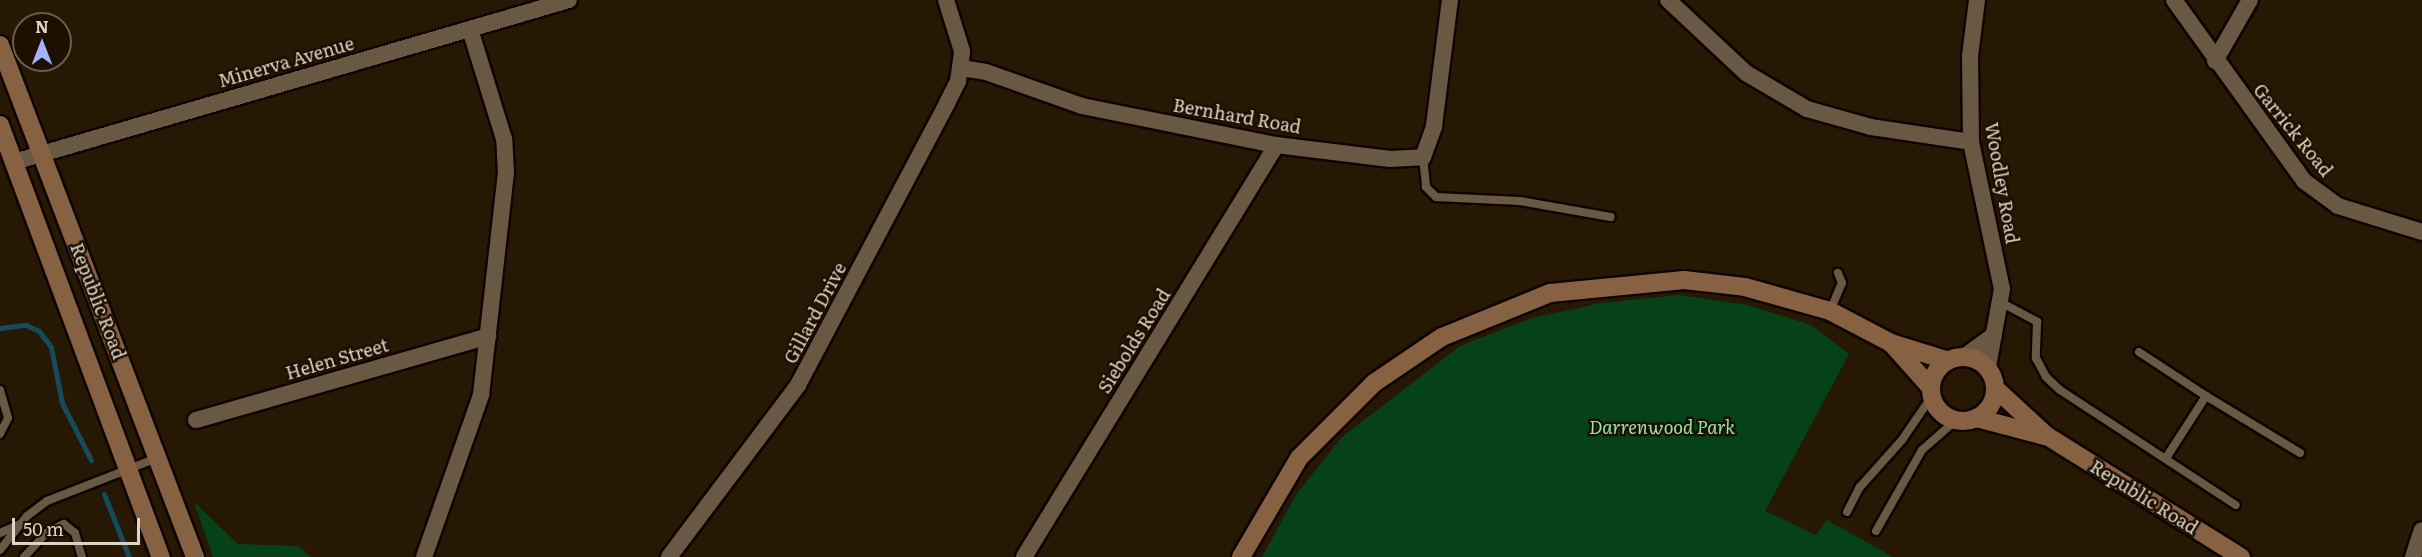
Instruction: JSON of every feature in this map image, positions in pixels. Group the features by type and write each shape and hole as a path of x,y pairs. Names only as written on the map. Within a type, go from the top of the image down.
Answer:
{"main road":[{"name":"Republic Road","path":"0,45 195,557"},
{"name":"Republic Road","path":"2,137 14,162 161,557"},
{"path":"1241,557 1278,490 1335,418 1408,359 1489,315 1550,293 1684,280 1745,287 1830,311 1891,343 1946,360 1965,356 1988,367 1996,389 1989,408 1977,418 1955,420 1943,415 1931,392 1891,343"},
{"path":"1931,392 1937,369 1946,360"},
{"name":"Republic Road","path":"1996,389 2047,436 2241,557"},
{"name":"Republic Road","path":"1977,418 2047,436"}],"street":[{"name":"Minerva Avenue","path":"14,162 569,0"},
{"path":"946,0 962,51 961,68"},
{"path":"1423,157 1434,126 1450,0"},
{"path":"1668,0 1746,73 1807,109 1871,128 1971,142"},
{"name":"Woodley Road","path":"1977,0 1970,65 1971,142 2002,303 1988,367"},
{"name":"Garrick Road","path":"2174,0 2288,161 2320,195 2338,206 2422,232"},
{"path":"2216,62 2250,0"},
{"path":"424,557 472,426 488,336 507,159 470,29"},
{"name":"Bernhard Road","path":"961,68 986,72 1082,106 1276,145 1390,159 1423,157"},
{"name":"Gillard Drive","path":"669,557 798,385 961,68"},
{"name":"Siebolds Road","path":"1024,557 1276,145"},
{"path":"1965,356 1994,335"},
{"name":"Helen Street","path":"196,420 488,336"},
{"path":"2413,557 2422,530"}],"lane":[{"path":"1423,157 1426,187 1436,197 1520,201 1611,217"},
{"path":"1830,311 1842,283 1838,273"},
{"path":"2002,303 2037,322 2036,358 2046,377 2236,505"},
{"path":"2139,352 2300,453"},
{"path":"0,390 8,418 0,434"},
{"path":"1847,512 1860,487 1902,440 1931,392"},
{"path":"2166,458 2206,396"},
{"path":"1876,531 1922,450 1955,420"},
{"path":"0,533 20,524 65,492 157,458"},
{"path":"0,550 20,524"},
{"path":"24,557 46,533 64,524 75,533 82,557"}],"green space":[{"name":"Darrenwood Park","path":"1679,295 1748,305 1811,325 1849,354 1765,511 1816,535 1827,520 1893,557 1262,557 1296,495 1341,438 1460,346 1532,318 1601,303"},
{"path":"194,502 238,544 298,546 311,557 213,557"}],"waterway":[{"path":"0,328 26,325 39,331 51,347 62,403 91,460"},
{"path":"104,494 129,557"}]}
